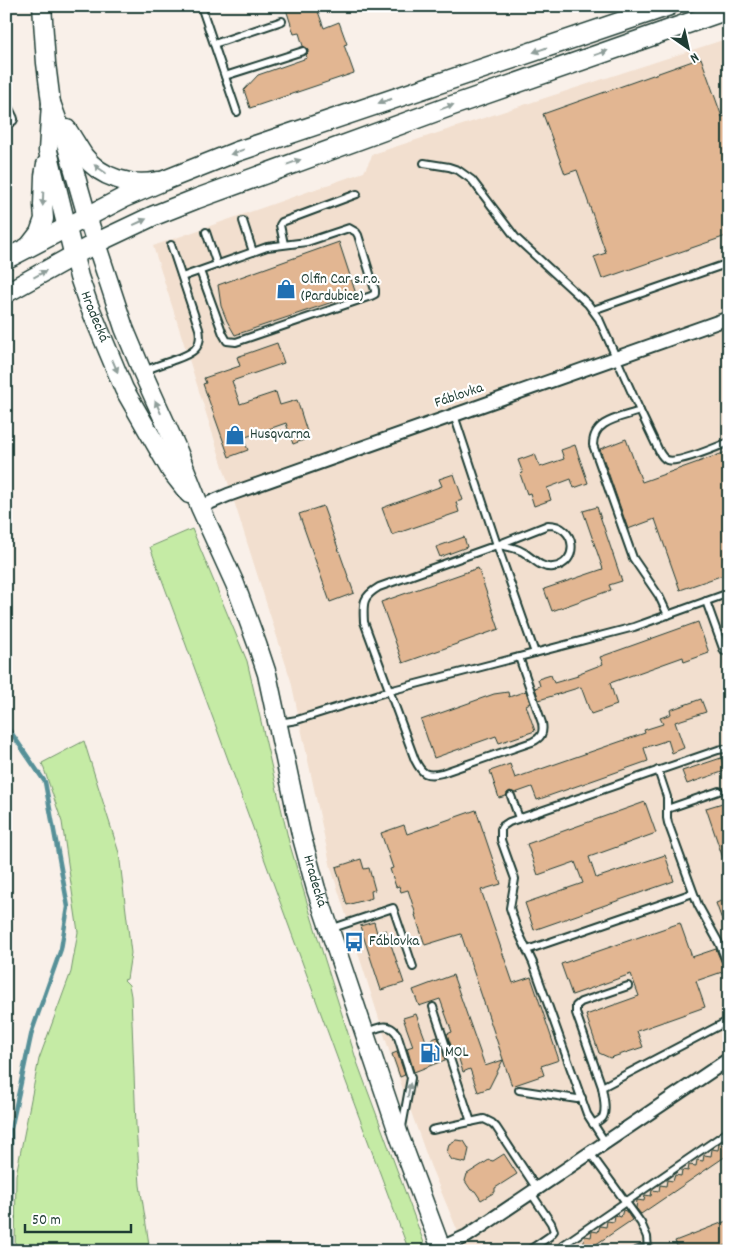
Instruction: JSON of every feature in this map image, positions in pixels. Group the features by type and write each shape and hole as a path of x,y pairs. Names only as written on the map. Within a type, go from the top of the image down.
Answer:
{"main road":[{"name":"Hradecká","path":"42,6 51,103 48,151 73,255 88,303 124,389 171,471 200,507"},
{"path":"6,259 122,198 236,152 668,6"},
{"path":"6,293 73,255 153,216 240,182 442,109 729,9"},
{"name":"Hradecká","path":"51,103 67,146 117,309 252,628 267,674 300,834 316,889 400,1138 442,1249"},
{"path":"51,103 84,156 99,169 118,179 129,182 140,183 163,180"},
{"path":"29,246 39,233 44,219 44,176 48,151"}],"street":[{"name":"Fáblovka","path":"200,507 228,495 729,318"},
{"path":"442,1249 467,1236 729,1059"}],"lane":[{"path":"201,6 237,112"},
{"path":"214,44 282,20"},
{"path":"225,76 303,51"},
{"path":"424,163 458,170 472,180 516,238 593,310 599,319 662,457 667,460 680,460 729,442"},
{"path":"284,244 280,225 282,222 357,194"},
{"path":"243,221 253,252"},
{"path":"182,277 272,246 307,242 350,228 358,235 375,290 371,296 232,342 227,341 223,334 200,271"},
{"path":"206,232 217,265"},
{"path":"142,371 186,355 195,349 201,338 171,246"},
{"path":"593,310 729,263"},
{"path":"640,411 598,428 593,439 593,445 633,558 659,596 668,615"},
{"path":"454,415 535,653"},
{"path":"497,545 512,547 543,566 552,567 561,565 567,559 572,546 569,536 563,529 553,525 543,526 497,545 379,588 370,593 365,600 363,610 364,622 414,760 423,772 427,775 442,773 540,738 543,728 542,723 519,657"},
{"path":"277,724 297,720 389,691 634,627 729,593"},
{"path":"706,601 724,651"},
{"path":"605,1142 587,1114 533,963 519,936 512,914 511,902 514,879 501,840 500,829 506,823 519,818 658,770 718,750 729,750"},
{"path":"658,770 667,797 668,823 693,893 700,910 719,943 729,968"},
{"path":"667,809 719,791"},
{"path":"511,796 519,818"},
{"path":"527,950 693,893"},
{"path":"330,930 394,908 413,966"},
{"path":"593,1124 602,1118 604,1114 604,1097 576,1013 576,1006 581,1002 628,986"},
{"path":"433,1007 471,1122"},
{"path":"602,1087 728,1021"},
{"path":"365,1033 382,1026 389,1026 398,1034 411,1078 400,1138"},
{"path":"518,1090 577,1099 582,1098"},
{"path":"432,1130 484,1119 492,1123 534,1191 554,1231 550,1236 528,1251"},
{"path":"563,1245 729,1131"},
{"path":"590,1153 645,1230 650,1250 642,1249 636,1251"}],"shaded area":[{"name":"Fáblovka","path":"729,38 729,1251 466,1251 430,1165 389,1050 331,868 291,681 153,246 364,172 373,154"}],"green space":[{"path":"192,529 247,661 289,842 312,919 357,1062 427,1251 409,1251 150,547"},
{"path":"84,741 119,853 131,953 127,979 124,980 129,985 131,996 140,1185 150,1251 15,1251 16,1175 39,1059 71,972 78,932 62,822 42,763"}],"building":[{"path":"285,6 316,6 324,28 339,22 347,44 344,45 354,73 250,108 244,90 258,75 307,58 308,49 303,46 299,33 294,34"},
{"path":"701,58 722,117 729,115 729,235 602,279 594,257 606,253 577,170 565,174 543,114"},
{"name":"Olfin Car s.r.o. (Pardubice)","path":"339,242 356,294 235,335 221,306 218,285"},
{"path":"277,343 284,363 232,381 240,404 276,392 280,405 297,400 309,438 293,444 286,423 243,438 248,450 229,457 203,384 206,383 204,378 240,366 237,357"},
{"path":"626,439 642,482 729,451 729,573 680,590 655,519 628,529 600,449"},
{"path":"575,445 588,483 574,488 571,479 547,488 551,500 534,506 530,493 527,494 520,474 523,473 518,460 535,454 540,467 564,459 561,450"},
{"path":"454,474 463,500 456,502 459,512 392,535 382,508 442,486 439,479"},
{"path":"323,506 354,593 330,602 299,514"},
{"path":"597,507 622,581 609,585 611,590 552,611 544,589 603,569 583,511"},
{"path":"464,537 467,547 440,557 436,547"},
{"path":"478,568 499,629 403,663 381,602"},
{"path":"698,622 709,653 684,662 683,657 610,683 617,705 591,714 581,687 539,700 535,688 540,686 538,679 551,675 554,683 578,676 577,674 603,664 600,657"},
{"path":"526,691 530,703 526,705 535,731 499,743 496,736 434,758 421,720 494,694 508,692 509,697"},
{"path":"701,699 706,712 675,722 684,748 672,753 668,740 644,748 648,761 537,800 532,787 515,793 510,791 506,796 499,798 490,771 510,764 515,778 645,733 644,730 663,724 660,718 671,714 670,710"},
{"path":"721,758 725,771 687,784 682,771"},
{"path":"729,801 729,870 727,870 706,808"},
{"path":"645,802 656,833 589,857 596,878 665,855 674,881 534,930 525,903 583,883 575,862 538,875 527,844"},
{"path":"476,810 501,884 481,890 513,983 531,977 559,1060 541,1066 544,1075 512,1086 461,934 425,945 408,890 401,892 399,886 396,887 390,869 393,868 381,833 404,825 407,834"},
{"path":"361,859 364,869 369,868 375,890 371,891 372,898 347,905 336,867"},
{"path":"729,898 729,934 727,934 716,903"},
{"path":"374,922 377,933 386,930 404,983 381,990 360,926"},
{"path":"680,923 692,957 716,949 725,971 696,981 705,1007 637,1031 643,1047 610,1058 599,1053 586,1015 639,996 631,974 572,995 561,964"},
{"path":"453,975 485,1066 503,1060 489,1088 478,1092 470,1069 463,1072 458,1056 455,1057 447,1034 452,1032 440,999 419,1006 413,990"},
{"path":"416,1014 426,1041 438,1037 445,1060 414,1072 407,1048 413,1046 403,1018"},
{"path":"397,1052 405,1075 400,1077 392,1054"},
{"path":"456,1140 464,1141 469,1149 466,1163 452,1160 447,1153 449,1144"},
{"path":"719,1144 729,1146 729,1154 641,1214 636,1208 637,1200 644,1201 645,1195 651,1196 652,1190 659,1191 660,1185 666,1186 667,1180 673,1181 675,1175 681,1176 682,1170 688,1171 689,1165 696,1166 697,1160 703,1161 704,1155 711,1156 712,1149 718,1150"},
{"path":"504,1154 517,1174 495,1188 495,1192 481,1200 465,1181 467,1174 489,1160 493,1161"},
{"path":"623,1210 626,1211 632,1220 586,1251 582,1251 585,1236 591,1237 592,1231 598,1232 600,1226 606,1227 607,1221 614,1222 615,1215 621,1217"},
{"path":"729,1220 729,1244 712,1251 679,1251 675,1241"}],"waterway":[{"path":"6,725 45,782 68,907 61,949 32,1031 11,1129 11,1251"}],"place":[{"name":"Olfin Car s.r.o. (Pardubice)","path":"286,289"},
{"name":"Husqvarna","path":"235,435"},
{"name":"Fáblovka","path":"354,942"},
{"name":"MOL","path":"430,1053"}]}
